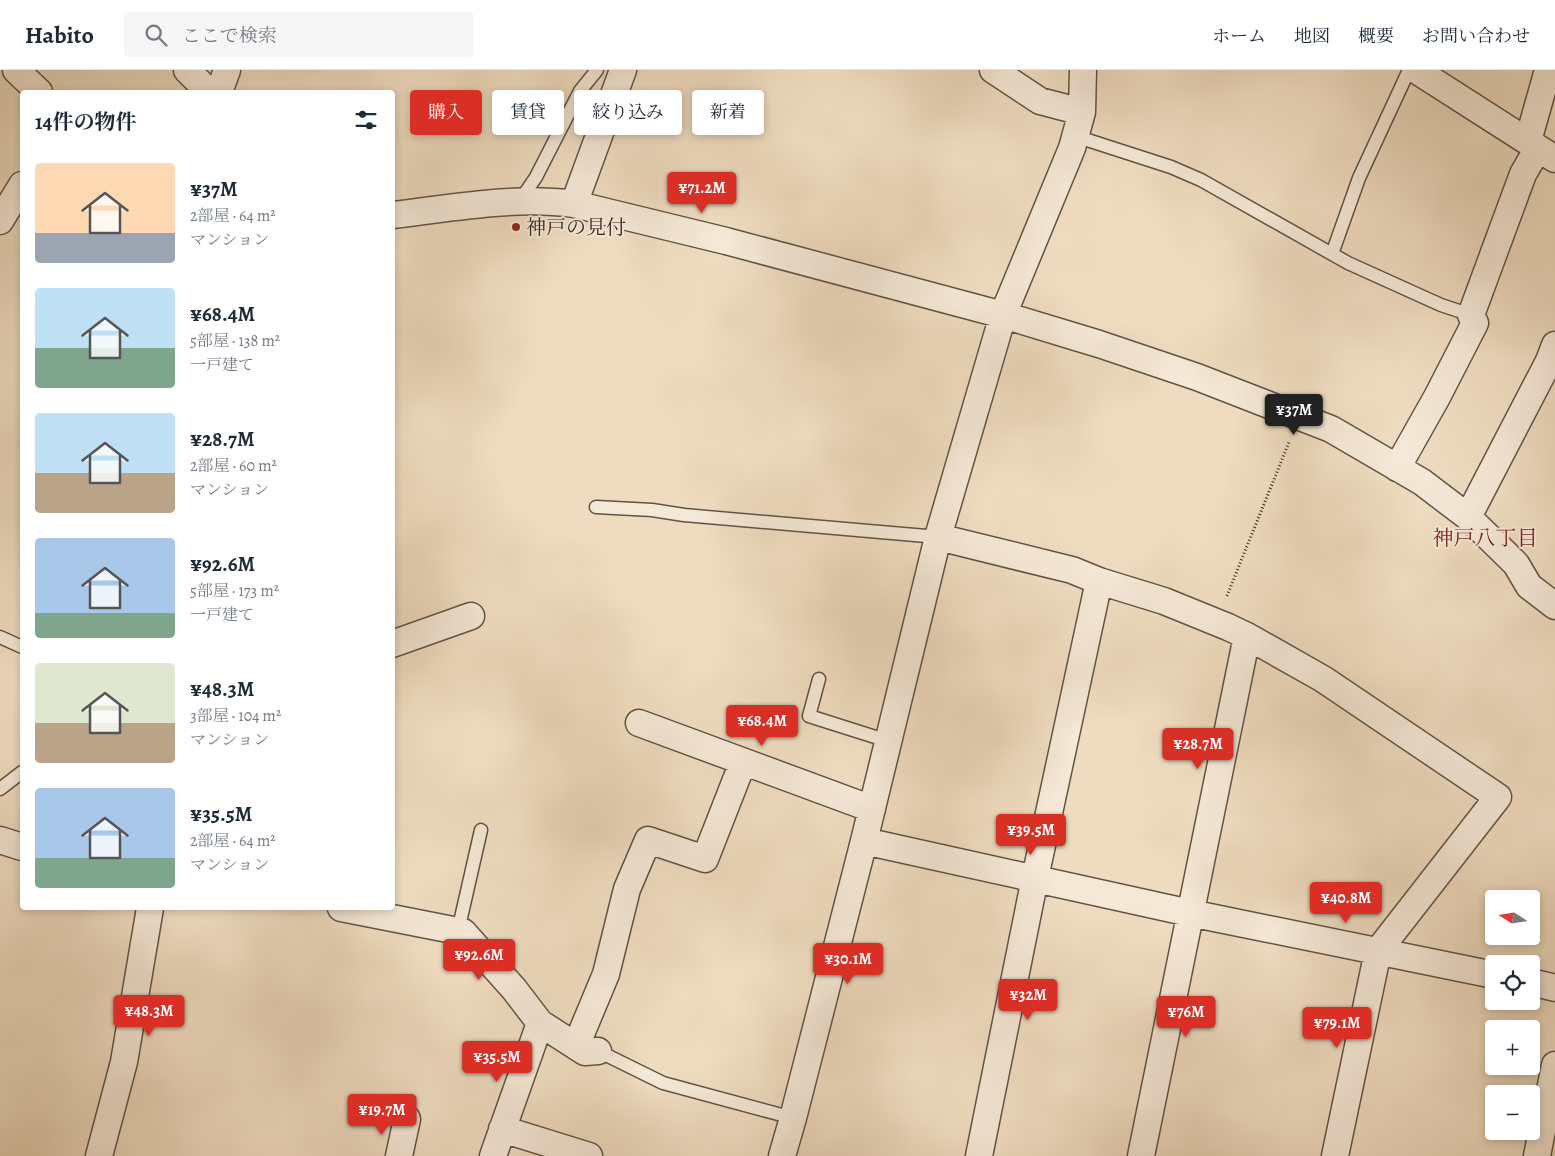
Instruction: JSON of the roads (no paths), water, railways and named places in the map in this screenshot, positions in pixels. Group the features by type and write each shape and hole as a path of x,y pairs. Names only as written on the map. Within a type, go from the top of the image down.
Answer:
{"street":[{"path":"16,70 37,90"},
{"path":"187,70 207,90"},
{"path":"220,90 228,70"},
{"path":"574,204 623,70"},
{"path":"992,70 1078,124"},
{"path":"782,1156 864,841 938,538 1003,315 1072,148 1078,124 1083,70"},
{"path":"1416,70 1540,149"},
{"path":"1397,468 1437,397 1475,323 1471,316 1523,174 1540,149 1548,70"},
{"path":"0,221 20,188"},
{"path":"395,215 499,203 551,201 574,204 726,241 1003,315 1099,344 1197,377 1331,429 1422,482 1468,516 1516,564 1529,586 1555,606"},
{"path":"1468,516 1549,361 1555,345"},
{"path":"938,538 1072,570 1099,581 1164,601 1246,636 1323,679 1498,797 1378,951 1335,1156"},
{"path":"979,1156 1035,878 1099,581"},
{"path":"395,643 471,616"},
{"path":"1141,1156 1246,636"},
{"path":"639,723 872,809"},
{"path":"353,910 463,932 514,989 540,1023 587,1049 627,889 648,840 705,859 743,762"},
{"path":"0,840 20,846"},
{"path":"864,841 1190,913 1485,973"},
{"path":"99,1156 124,1062 150,910"},
{"path":"1540,984 1555,988"},
{"path":"493,1156 540,1023"},
{"path":"1537,1156 1555,1065"},
{"path":"399,1156 407,1119"},
{"path":"502,1129 561,1152 589,1156"}],"lane":[{"path":"519,202 536,177 580,91 597,70"},
{"path":"1332,254 1359,178 1409,70"},
{"path":"1078,124 1201,180 1356,267 1471,316"},
{"path":"596,507 652,510 684,515 938,538"},
{"path":"0,637 20,646"},
{"path":"820,679 808,716 888,741"},
{"path":"0,789 20,774"},
{"path":"458,930 481,830"},
{"path":"587,1049 663,1083 793,1118"}],"place":[{"name":"神戸の見付","path":"516,227"}],"district":[{"name":"神戸八丁目","path":"1485,538"}]}
